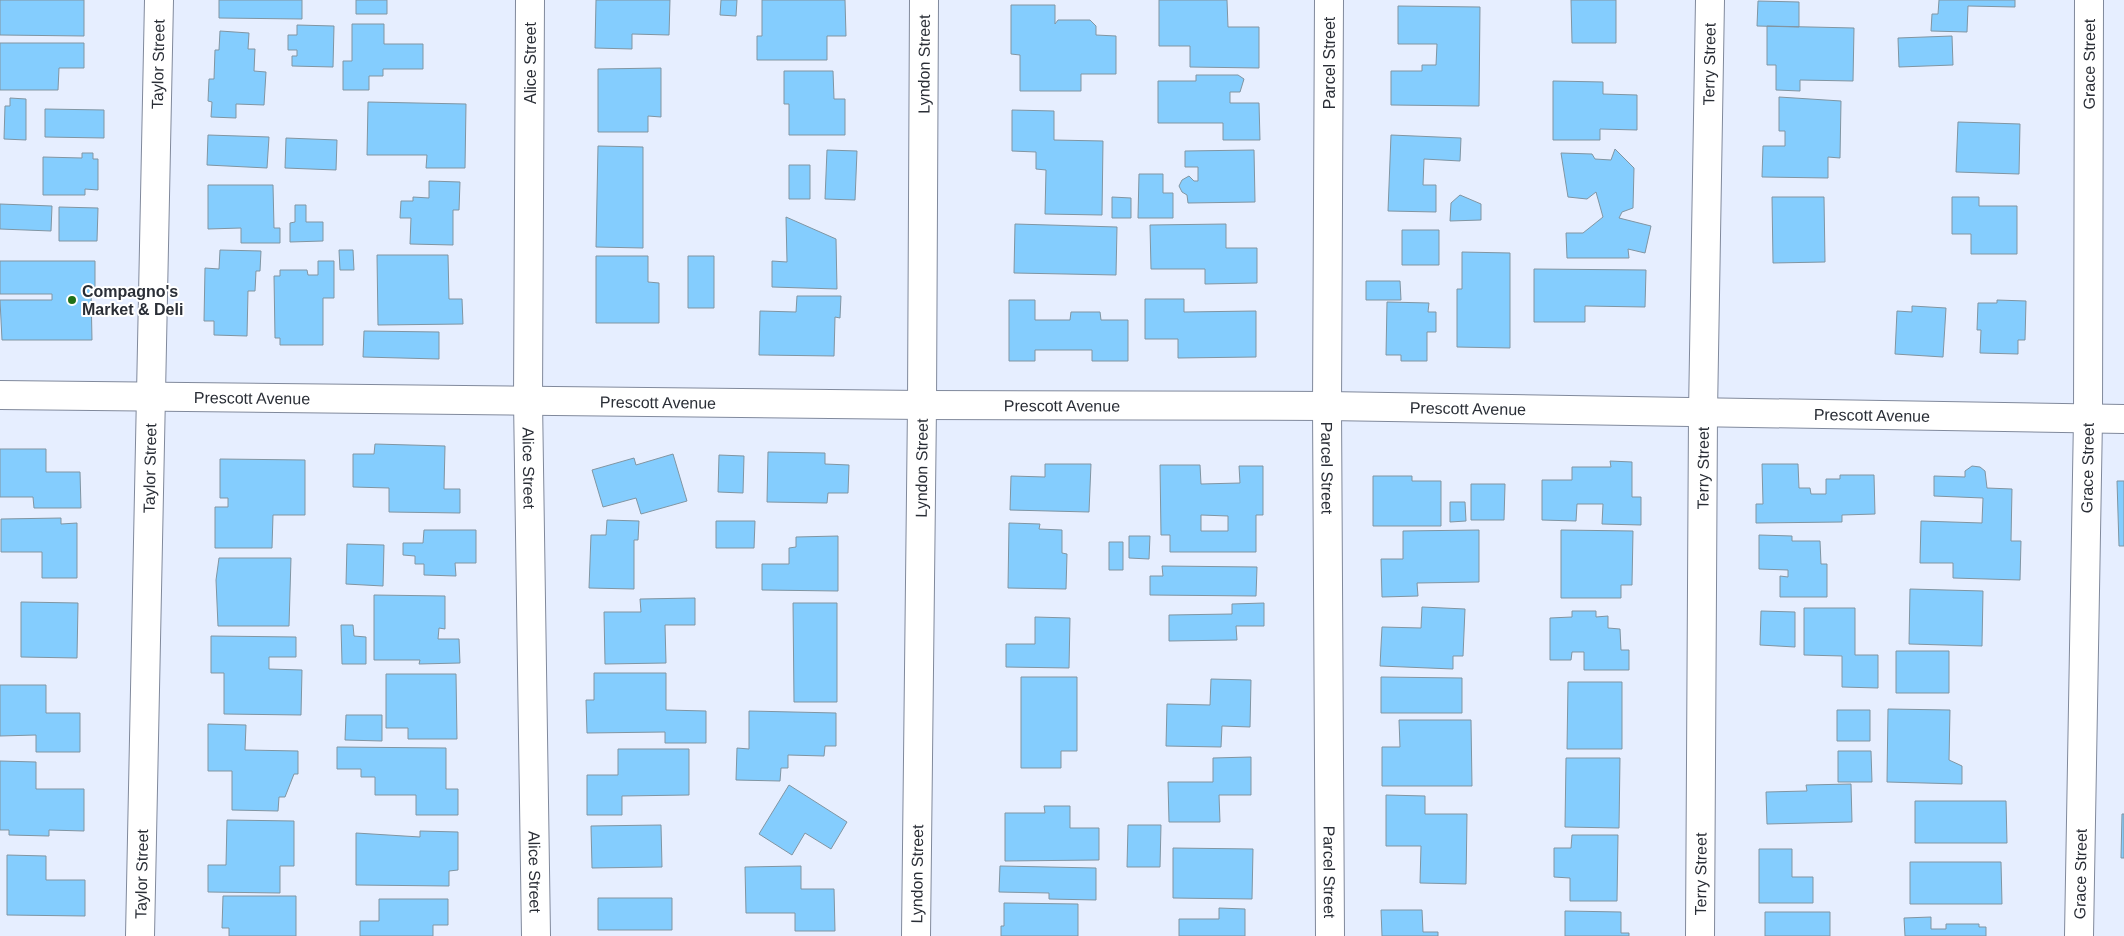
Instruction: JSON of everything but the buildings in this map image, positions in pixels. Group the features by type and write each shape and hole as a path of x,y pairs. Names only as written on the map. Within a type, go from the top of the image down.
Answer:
{"street":[{"name":"Taylor Street","path":"140,936 159,0"},
{"name":"Alice Street","path":"530,0 528,400 536,936"},
{"name":"Lyndon Street","path":"916,936 924,0"},
{"name":"Parcel Street","path":"1329,0 1327,406 1330,936"},
{"name":"Terry Street","path":"1700,936 1703,413 1710,0"},
{"name":"Grace Street","path":"2079,936 2088,418 2089,0"},
{"name":"Prescott Avenue","path":"0,395 922,405 1327,406 2124,419"}],"place":[{"name":"Compagno's Market & Deli","path":"72,300"}]}
